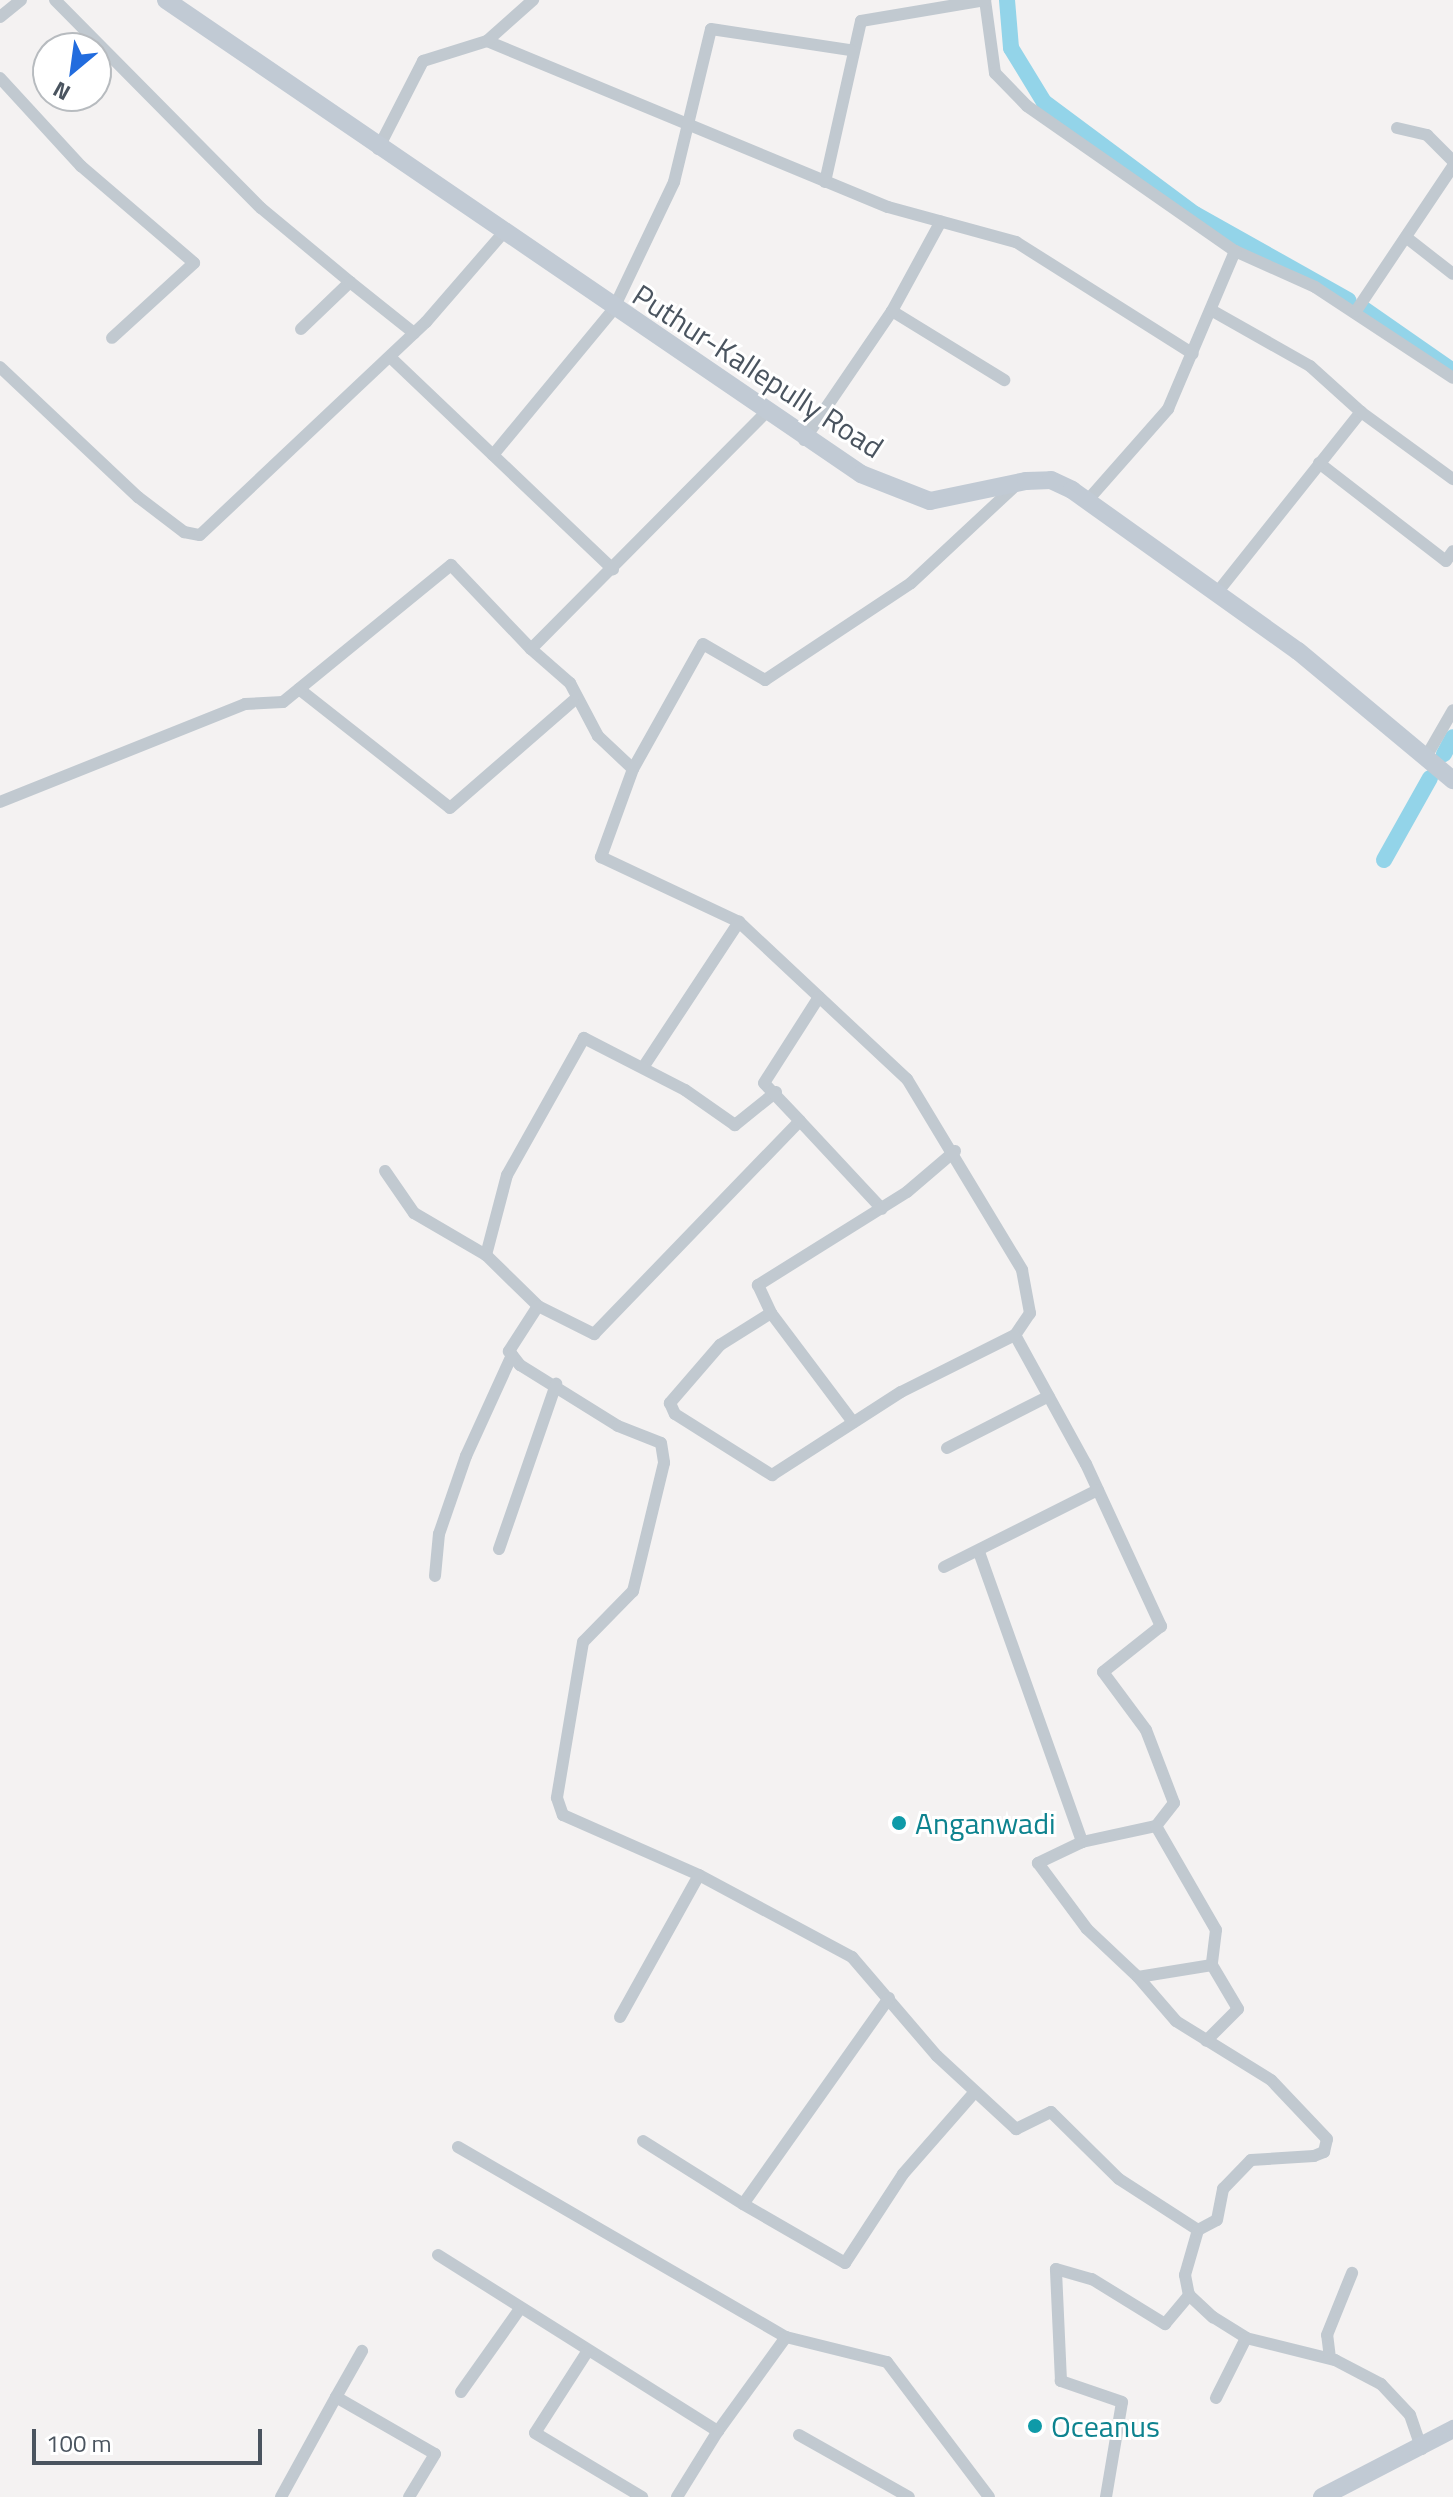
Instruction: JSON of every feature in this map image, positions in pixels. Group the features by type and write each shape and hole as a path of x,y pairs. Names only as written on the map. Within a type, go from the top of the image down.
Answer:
{"main road":[{"name":"Puthur-Kallepully Road","path":"166,0 804,440 900,494 930,501 1017,483 1051,480 1087,501 1341,684 1453,780"},
{"path":"1322,2497 1453,2429"}],"street":[{"path":"0,17 21,0"},
{"path":"55,0 261,208 414,333"},
{"path":"378,149 423,61 487,41 533,0"},
{"path":"825,182 850,50 861,21 985,0 995,73 1027,106 1235,251 1356,311 1453,378"},
{"path":"493,455 613,310 693,125 711,29 850,50"},
{"path":"487,41 571,81 693,125 825,182 941,221 1016,242 1193,354"},
{"path":"0,78 81,166 194,263 112,338"},
{"path":"1356,311 1453,164 1427,135 1397,128"},
{"path":"804,440 892,311 941,221"},
{"path":"0,367 138,497 184,532 200,535 390,357 503,233"},
{"path":"1407,238 1453,274"},
{"path":"1087,501 1168,409 1235,251"},
{"path":"301,329 350,282"},
{"path":"1211,310 1310,366 1361,412 1453,479"},
{"path":"892,311 1004,380"},
{"path":"390,357 613,569"},
{"path":"1216,594 1361,412"},
{"path":"531,649 765,413"},
{"path":"1319,463 1446,561 1453,551"},
{"path":"771,1313 699,1366 670,1403 675,1414 772,1475 852,1421 1015,1335 1030,1313 1022,1270 955,1151 907,1079 739,922 601,857 633,769 703,644 765,680 911,583 1017,483"},
{"path":"0,802 245,704 283,702 451,565 531,649 570,683 573,701 633,769"},
{"path":"299,689 450,808 573,701"},
{"path":"1426,757 1453,710"},
{"path":"644,1066 739,922"},
{"path":"819,997 764,1083 882,1209"},
{"path":"486,1255 507,1175 584,1038 644,1066 735,1125 775,1093"},
{"path":"385,1171 414,1213 486,1255 538,1306 594,1334 800,1121"},
{"path":"852,1421 771,1313 758,1285 882,1209 955,1151"},
{"path":"435,1576 439,1534 462,1469 512,1355 538,1306"},
{"path":"1015,1335 1098,1490 1161,1626 1103,1672 1146,1730 1174,1803 1156,1826 1082,1842 1038,1863 1087,1929 1138,1977 1176,2021 1271,2080 1327,2139 1324,2152 1314,2156 1251,2160 1228,2181 1217,2220 1198,2230 1185,2275 1189,2295 1246,2338 1330,2358 1381,2384 1410,2415 1421,2447"},
{"path":"512,1355 618,1426 661,1443 664,1463 633,1591 583,1642 557,1798 578,1824 699,1875 852,1957 974,2093 1016,2129 1051,2112 1119,2179 1198,2230"},
{"path":"499,1549 556,1384"},
{"path":"947,1448 1049,1396"},
{"path":"944,1567 1098,1490"},
{"path":"979,1552 1082,1842"},
{"path":"1156,1826 1216,1930 1212,1965 1238,2009 1206,2041"},
{"path":"620,2017 699,1875"},
{"path":"1138,1977 1212,1965"},
{"path":"743,2204 889,1998"},
{"path":"643,2141 845,2263 903,2174 974,2093"},
{"path":"458,2147 786,2337 887,2362 989,2497"},
{"path":"438,2255 519,2310 718,2431"},
{"path":"1106,2497 1122,2402 1061,2381 1056,2269 1092,2279 1165,2324 1189,2295"},
{"path":"1330,2358 1327,2335 1352,2273"},
{"path":"461,2392 519,2310"},
{"path":"677,2497 718,2431 786,2337"},
{"path":"1216,2398 1246,2338"},
{"path":"281,2497 362,2351"},
{"path":"587,2352 535,2433 642,2497"},
{"path":"336,2397 435,2454 409,2497"},
{"path":"799,2435 909,2497"}],"waterway":[{"path":"1007,0 1011,48 1044,102 1195,214 1348,300"},
{"path":"1364,309 1453,371"},
{"path":"1444,754 1453,737"},
{"path":"1384,860 1430,778"}],"place":[{"name":"Anganwadi","path":"899,1823"},
{"name":"Oceanus","path":"1035,2426"}]}
